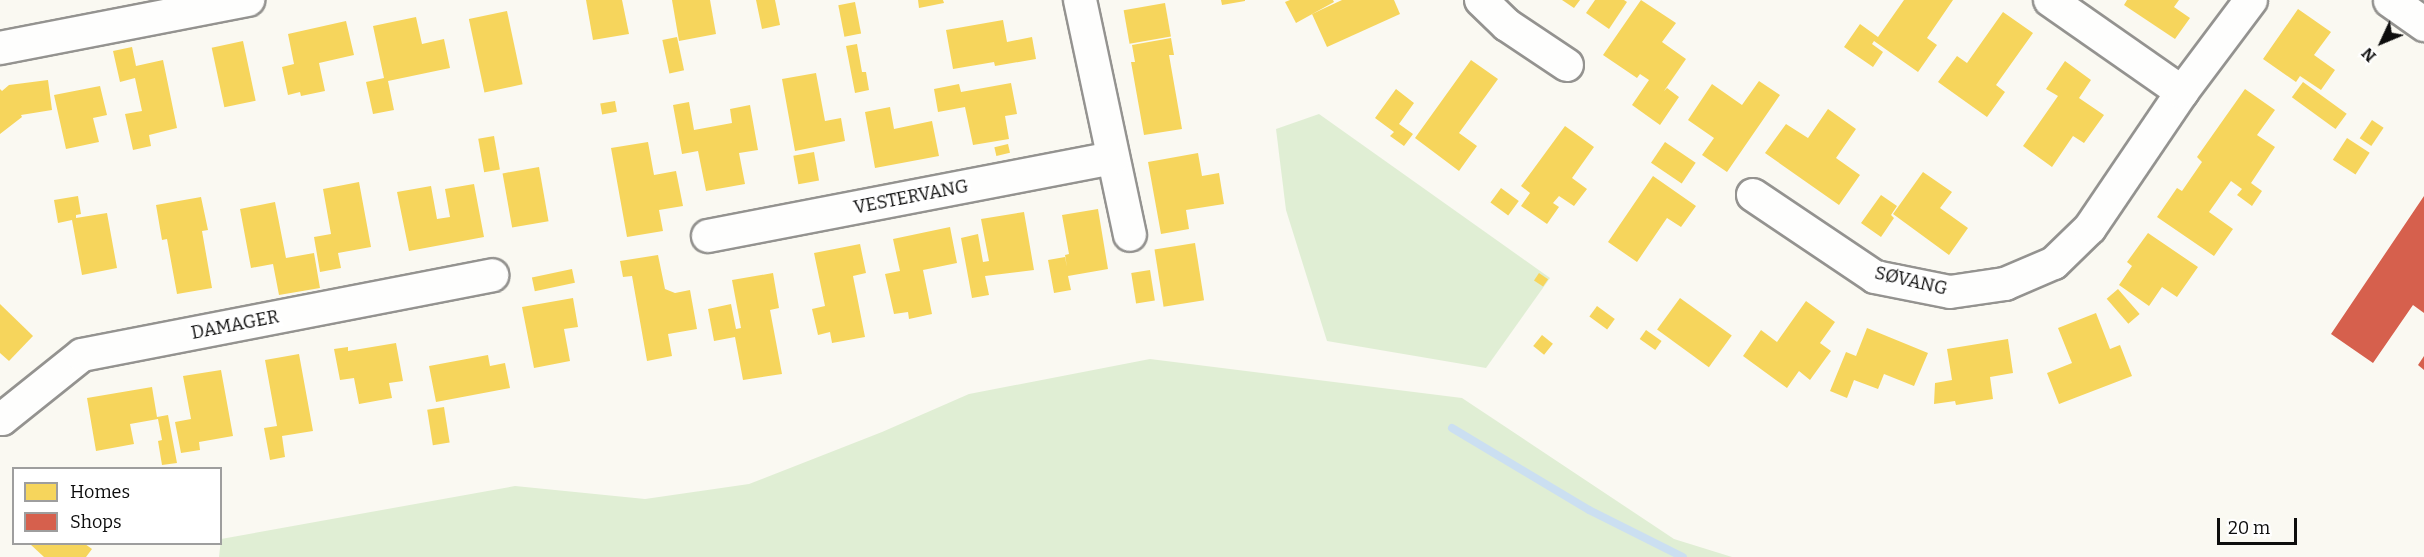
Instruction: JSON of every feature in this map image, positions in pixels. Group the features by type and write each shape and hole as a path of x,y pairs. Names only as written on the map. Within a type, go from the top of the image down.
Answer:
{"street":[{"path":"0,48 248,0"},
{"path":"1080,0 1130,235"},
{"path":"1480,0 1507,25 1567,65"},
{"path":"2050,0 2182,92"},
{"name":"SØVANG","path":"1753,195 1875,277 1950,292 2005,284 2054,263 2090,228 2182,92 2251,0"},
{"path":"2390,0 2424,24"},
{"name":"VESTERVANG","path":"708,236 1113,158"},
{"name":"DAMAGER","path":"0,418 82,356 492,275"}],"green space":[{"path":"1319,114 1550,278 1486,368 1327,341 1286,210 1276,129"},
{"path":"1150,359 1462,398 1674,539 1732,557 219,557 222,539 515,486 645,499 749,484 882,432 969,394"}],"building: Homes":[{"path":"586,0 622,0 629,34 593,40"},
{"path":"672,0 710,0 716,34 679,41"},
{"path":"756,0 775,0 780,25 762,29"},
{"path":"918,0 943,0 944,3 919,8"},
{"path":"1221,0 1245,0 1245,1 1222,5"},
{"path":"1333,0 1334,2 1296,23 1285,2"},
{"path":"1342,0 1394,0 1400,14 1327,47 1312,14"},
{"path":"1562,0 1580,0 1574,8"},
{"path":"1595,0 1624,0 1627,2 1609,29 1586,13"},
{"path":"1641,0 1676,23 1662,42 1686,59 1664,91 1667,88 1679,97 1660,125 1632,105 1649,80 1640,74 1637,78 1603,55"},
{"path":"1904,0 1953,0 1927,38 1937,45 1918,72 1874,41 1872,44 1883,52 1873,67 1844,47 1860,24 1878,37"},
{"path":"2127,0 2179,0 2174,7 2190,18 2175,39 2124,5"},
{"path":"855,2 861,33 844,37 838,5"},
{"path":"1165,3 1171,36 1130,44 1124,10"},
{"path":"2298,9 2331,32 2314,55 2335,70 2321,90 2300,76 2296,82 2263,59"},
{"path":"507,11 523,84 484,92 469,19"},
{"path":"2003,12 2033,33 1996,85 2005,92 1987,117 1938,82 1957,56 1967,63"},
{"path":"416,17 422,44 444,39 450,68 388,81 394,110 373,114 366,82 384,78 373,26"},
{"path":"1003,20 1007,42 1032,37 1036,59 995,66 994,62 953,69 946,30"},
{"path":"346,21 354,55 319,63 325,91 301,96 300,92 288,95 282,67 294,64 288,34"},
{"path":"677,37 684,70 669,73 662,40"},
{"path":"1171,38 1174,55 1169,55 1182,129 1144,135 1131,62 1135,62 1132,45"},
{"path":"243,41 256,101 224,107 212,48"},
{"path":"857,44 862,72 866,72 869,90 855,93 846,46"},
{"path":"132,47 136,66 163,60 177,128 149,135 151,146 133,150 125,114 142,111 135,78 120,82 113,51"},
{"path":"1471,60 1498,79 1459,133 1477,146 1459,171 1415,138"},
{"path":"2065,61 2091,80 2079,98 2104,115 2084,143 2073,136 2052,167 2023,146 2058,96 2046,89"},
{"path":"816,73 825,121 841,118 845,141 795,151 782,79"},
{"path":"48,80 52,110 21,115 22,117 0,134 0,89 2,91 9,85"},
{"path":"1759,81 1780,95 1727,172 1702,155 1714,138 1688,120 1712,84 1742,105"},
{"path":"2303,82 2347,114 2336,129 2292,97"},
{"path":"1011,83 1017,114 1005,116 1009,139 973,145 965,107 938,112 934,89 959,84 961,92"},
{"path":"100,86 107,115 93,118 99,142 66,149 54,95"},
{"path":"1396,89 1414,103 1399,124 1413,134 1404,146 1390,136 1394,132 1375,118"},
{"path":"2245,89 2275,110 2257,135 2275,147 2251,183 2262,191 2252,206 2237,195 2242,189 2231,181 2209,212 2233,229 2214,256 2157,217 2177,188 2182,191 2202,162 2197,157"},
{"path":"615,101 617,112 602,114 600,104"},
{"path":"689,102 694,130 732,123 730,109 750,105 758,150 739,153 745,184 706,191 698,151 682,154 673,105"},
{"path":"890,107 894,129 932,121 939,156 875,168 865,112"},
{"path":"1828,109 1856,129 1836,158 1860,175 1839,205 1765,153 1786,124 1808,138"},
{"path":"2372,120 2384,128 2371,146 2360,138"},
{"path":"1565,126 1594,147 1572,178 1587,189 1574,206 1559,196 1553,203 1559,207 1547,224 1521,206 1530,193 1521,186"},
{"path":"494,136 500,169 484,172 478,139"},
{"path":"2347,138 2370,153 2355,175 2333,160"},
{"path":"648,142 654,175 676,171 683,206 659,210 663,231 627,237 611,148"},
{"path":"1665,142 1696,163 1682,183 1651,163"},
{"path":"1008,144 1010,153 996,156 994,147"},
{"path":"814,152 819,181 798,184 793,156"},
{"path":"1198,153 1202,176 1219,173 1224,204 1186,210 1189,229 1161,234 1148,162"},
{"path":"539,167 549,221 512,228 503,173"},
{"path":"1923,172 1952,192 1940,208 1968,228 1949,255 1893,214"},
{"path":"1653,176 1696,206 1681,227 1667,218 1637,262 1608,242"},
{"path":"359,182 371,247 338,253 341,268 320,272 314,237 331,234 323,189"},
{"path":"474,184 484,237 409,251 397,192 431,186 437,219 450,217 445,189"},
{"path":"1501,188 1519,201 1508,215 1490,203"},
{"path":"1881,195 1897,206 1891,215 1894,218 1881,237 1861,223"},
{"path":"78,196 81,214 76,215 76,218 107,213 117,268 82,275 72,220 58,223 54,200"},
{"path":"201,197 208,230 202,231 212,288 177,294 167,239 162,240 156,205"},
{"path":"275,202 286,258 314,253 320,288 279,295 273,264 251,268 240,209"},
{"path":"1098,209 1108,269 1068,276 1071,290 1054,293 1048,260 1065,257 1067,267 1065,255 1069,254 1062,215"},
{"path":"1024,212 1034,270 985,276 989,295 972,298 961,238 978,234 983,262 989,261 981,219"},
{"path":"950,227 957,263 923,270 932,314 909,319 908,312 894,314 885,274 900,271 893,239"},
{"path":"2148,233 2198,267 2177,297 2162,287 2149,306 2119,285 2132,266 2127,262"},
{"path":"1195,243 1204,300 1164,307 1155,249"},
{"path":"860,244 866,273 853,276 865,337 832,343 830,332 818,335 812,309 825,306 814,253"},
{"path":"658,255 665,289 675,293 690,290 697,329 668,334 672,356 647,361 632,276 623,277 620,261"},
{"path":"572,269 575,283 535,291 532,278"},
{"path":"1150,270 1155,301 1136,304 1131,273"},
{"path":"773,273 779,308 770,310 782,374 743,380 735,337 714,341 708,309 731,304 736,329 741,328 732,280"},
{"path":"1539,273 1548,279 1543,287 1534,280"},
{"path":"2118,289 2140,314 2128,324 2107,299"},
{"path":"573,298 578,327 564,329 570,361 534,368 522,307"},
{"path":"1680,298 1732,336 1709,367 1657,330"},
{"path":"1806,301 1835,322 1820,343 1831,351 1810,380 1799,371 1787,388 1743,356 1761,330 1777,342"},
{"path":"0,304 33,336 9,361 0,353"},
{"path":"1597,306 1615,319 1607,329 1589,317"},
{"path":"2096,313 2110,349 2120,345 2132,376 2059,404 2047,373 2072,363 2058,328"},
{"path":"1867,328 1928,353 1914,386 1884,374 1878,389 1854,380 1847,398 1830,391 1846,352 1856,356"},
{"path":"1646,330 1662,341 1655,350 1640,339"},
{"path":"1542,335 1553,344 1544,355 1533,346"},
{"path":"2008,339 2013,373 1990,377 1993,399 1956,405 1955,401 1934,404 1935,383 1952,380 1947,349"},
{"path":"396,343 403,381 389,383 392,398 359,404 354,378 340,380 334,349 348,347 348,351"},
{"path":"299,354 313,431 282,436 285,457 270,460 264,428 277,426 265,360"},
{"path":"488,355 490,366 505,363 510,388 436,402 429,366"},
{"path":"221,370 233,436 199,442 200,450 181,453 175,422 191,419 183,376"},
{"path":"152,387 157,417 168,415 177,463 162,465 158,441 162,440 158,419 130,424 134,444 96,451 87,398"},
{"path":"444,407 450,443 433,445 427,410"},
{"path":"31,545 86,545 92,549 86,557 44,557"}],"building: Shops":[{"path":"2424,196 2424,313 2413,305 2373,363 2331,334"},
{"path":"2424,356 2424,370 2418,365"}],"waterway":[{"path":"1452,428 1589,510 1683,557"}]}
